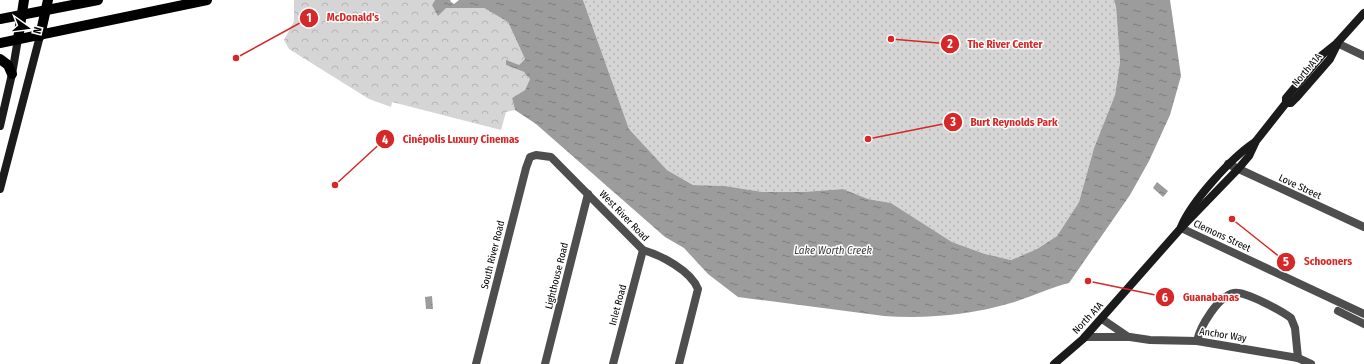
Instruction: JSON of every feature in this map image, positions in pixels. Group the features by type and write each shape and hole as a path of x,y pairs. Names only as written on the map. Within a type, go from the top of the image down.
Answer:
{"main road":[{"path":"18,39 24,0"},
{"path":"40,36 48,0"},
{"path":"0,19 97,0"},
{"path":"0,43 40,36 207,0"},
{"path":"0,59 8,65 12,74"}],"street":[{"name":"North A1A","path":"1054,364 1062,360 1102,319 1181,228 1238,169 1249,156 1256,141 1286,103 1286,98 1304,75 1322,55 1337,43 1364,13"},
{"path":"0,189 40,36"},
{"path":"0,126 12,74 18,39"},
{"path":"1337,43 1364,56"},
{"name":"North A1A","path":"1181,228 1186,216 1228,164 1256,141"},
{"name":"West River Road","path":"536,155 551,157 643,250 660,255 696,282 698,289 679,364"},
{"name":"South River Road","path":"476,364 526,168 530,157 536,155"},
{"name":"Love Street","path":"1228,164 1364,228"},
{"name":"Lighthouse Road","path":"545,364 588,194"},
{"name":"Clemons Street","path":"1181,228 1364,314"},
{"name":"Inlet Road","path":"613,364 643,250"},
{"path":"1197,341 1204,321 1228,295 1239,293 1291,318 1295,328 1298,358"},
{"path":"1338,311 1364,324"},
{"name":"Anchor Way","path":"1102,319 1130,337"},
{"name":"Anchor Way","path":"1085,337 1130,337 1150,340 1197,341 1298,358 1311,364"}],"green space":[{"path":"294,0 435,0 432,5 445,8 484,8 508,22 525,59 519,65 506,65 524,72 530,79 525,90 512,98 515,110 506,112 501,130 392,102 391,107 369,99 289,49 284,40 294,21"},
{"path":"583,0 1114,0 1116,7 1120,62 1115,95 1094,148 1079,202 1057,236 1037,249 1011,260 985,254 952,242 891,203 868,199 843,189 803,192 763,192 725,186 693,185 667,170 629,129"}],"water":[{"name":"Lake Worth Creek","path":"435,0 451,0 450,1 454,4 459,0 583,0 629,129 667,170 693,185 725,186 763,192 803,192 843,189 868,199 891,203 952,242 985,254 1011,260 1037,249 1057,236 1079,202 1094,148 1115,95 1120,62 1116,7 1114,0 1170,0 1181,76 1170,115 1149,161 1130,195 1069,283 1011,303 980,311 916,317 884,316 738,297 708,274 684,248 665,237 536,124 515,110 512,98 525,90 530,79 524,72 506,65 506,60 519,65 525,59 508,22 484,8 446,8 438,16 432,5"},
{"path":"1157,182 1168,191 1163,197 1153,188"},
{"path":"432,296 433,309 426,309 425,297"}],"place":[{"name":"The River Center","path":"891,39"},
{"name":"McDonald's","path":"236,58"},
{"name":"Burt Reynolds Park","path":"868,139"},
{"name":"Cinépolis Luxury Cinemas","path":"335,185"},
{"name":"Schooners","path":"1232,219"},
{"name":"Guanabanas","path":"1088,281"}]}
